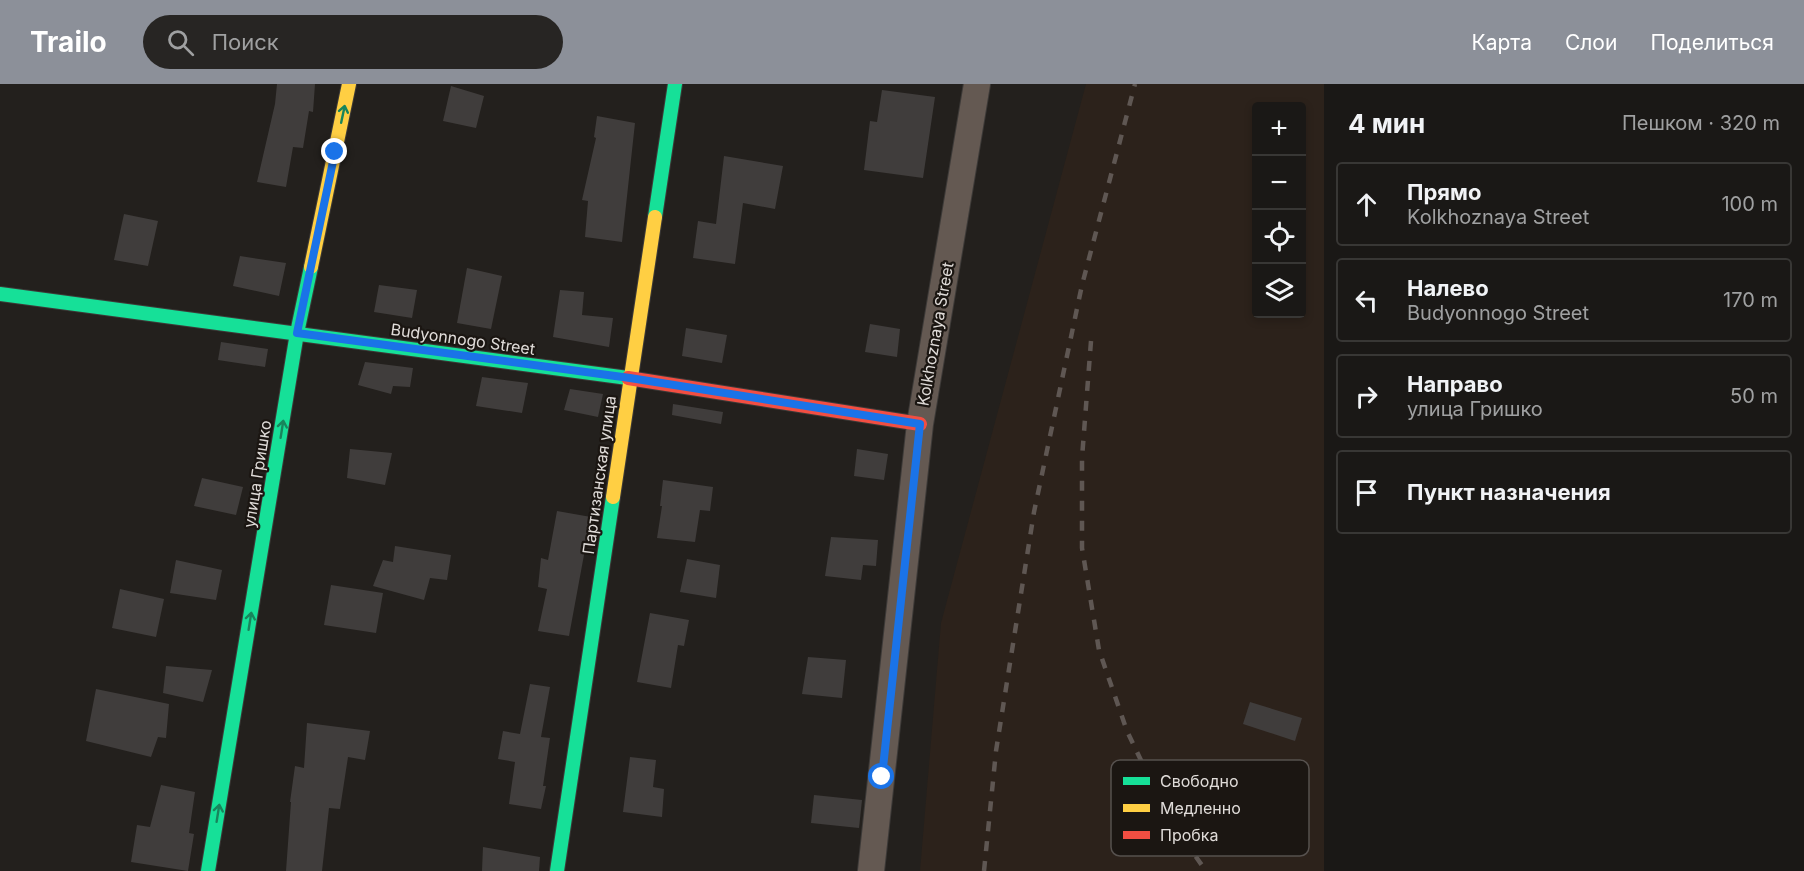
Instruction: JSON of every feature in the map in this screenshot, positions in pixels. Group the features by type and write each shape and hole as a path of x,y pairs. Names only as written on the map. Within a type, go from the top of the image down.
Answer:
{"street":[{"name":"улица Гришко","path":"208,871 297,333 349,84"},
{"name":"Партизанская улица","path":"557,871 675,84"},
{"name":"Kolkhoznaya Street","path":"872,871 920,424 977,84"},
{"name":"Budyonnogo Street","path":"0,294 630,378 920,424"}],"shaded area":[{"path":"1086,84 1324,84 1324,871 920,871 941,623"}],"building":[{"path":"277,84 315,84 313,112 309,111 303,148 293,147 286,187 257,182 275,104"},
{"path":"451,86 484,96 476,128 443,121"},
{"path":"882,90 935,97 923,178 864,170 870,121 877,122"},
{"path":"597,116 635,123 622,242 585,237 588,201 582,200 596,138 594,137"},
{"path":"724,156 783,166 775,209 743,203 735,264 693,258 698,221 716,224"},
{"path":"124,214 158,221 148,266 114,260"},
{"path":"240,256 286,263 279,296 233,286"},
{"path":"467,268 502,276 491,329 457,323"},
{"path":"379,285 417,290 412,318 374,312"},
{"path":"560,290 584,292 582,315 613,318 609,347 553,337"},
{"path":"870,324 900,329 897,357 865,352"},
{"path":"686,328 727,335 722,363 682,356"},
{"path":"221,342 268,349 265,367 218,360"},
{"path":"365,362 413,368 410,387 393,386 391,394 358,385"},
{"path":"482,377 528,383 522,413 476,406"},
{"path":"570,389 603,394 598,417 564,410"},
{"path":"673,404 723,412 721,424 672,415"},
{"path":"350,449 392,453 385,485 347,478"},
{"path":"857,449 888,454 884,480 854,476"},
{"path":"202,478 243,487 236,515 194,506"},
{"path":"663,480 713,487 710,511 700,510 695,542 657,538"},
{"path":"557,511 591,517 569,636 538,631 547,589 538,587 541,558 548,560"},
{"path":"831,537 878,540 876,566 863,565 861,580 825,576"},
{"path":"395,546 451,555 447,580 430,578 424,600 373,586 383,560 393,562"},
{"path":"687,559 720,565 716,598 680,592"},
{"path":"176,560 222,570 216,600 170,593"},
{"path":"331,585 383,593 376,633 324,625"},
{"path":"120,589 164,599 156,637 112,628"},
{"path":"650,613 689,620 684,646 678,645 671,688 637,682"},
{"path":"808,657 846,660 842,698 802,694"},
{"path":"166,666 212,670 203,702 163,693"},
{"path":"530,684 550,687 541,737 550,738 543,786 546,786 541,809 509,804 515,762 498,759 503,731 520,734"},
{"path":"96,689 169,704 166,738 158,737 151,757 86,741"},
{"path":"1250,702 1302,718 1295,741 1243,724"},
{"path":"307,723 370,731 365,760 348,757 340,809 329,808 322,871 286,871 290,802 295,766 304,768"},
{"path":"630,757 656,760 653,787 664,789 662,817 623,812"},
{"path":"161,785 195,792 189,833 194,834 188,871 131,862 137,825 150,827"},
{"path":"814,795 862,800 859,828 811,823"},
{"path":"483,847 540,857 539,871 482,871"}],"railway":[{"path":"984,871 996,751 1034,512 1082,285 1135,84"},
{"path":"1091,341 1082,458 1082,548 1099,650 1127,731 1141,760"},
{"path":"1195,856 1206,871"}],"traffic: fast":[{"path":"655,217 675,84"},
{"path":"208,871 297,333 311,267"},
{"path":"0,294 628,378"},
{"path":"557,871 613,497"}],"traffic: slow":[{"path":"311,267 349,84"},
{"path":"613,497 655,217"}],"traffic: jam":[{"path":"628,378 920,424"}],"route":[{"path":"335,152 297,333 630,378 920,424 882,777"}]}
